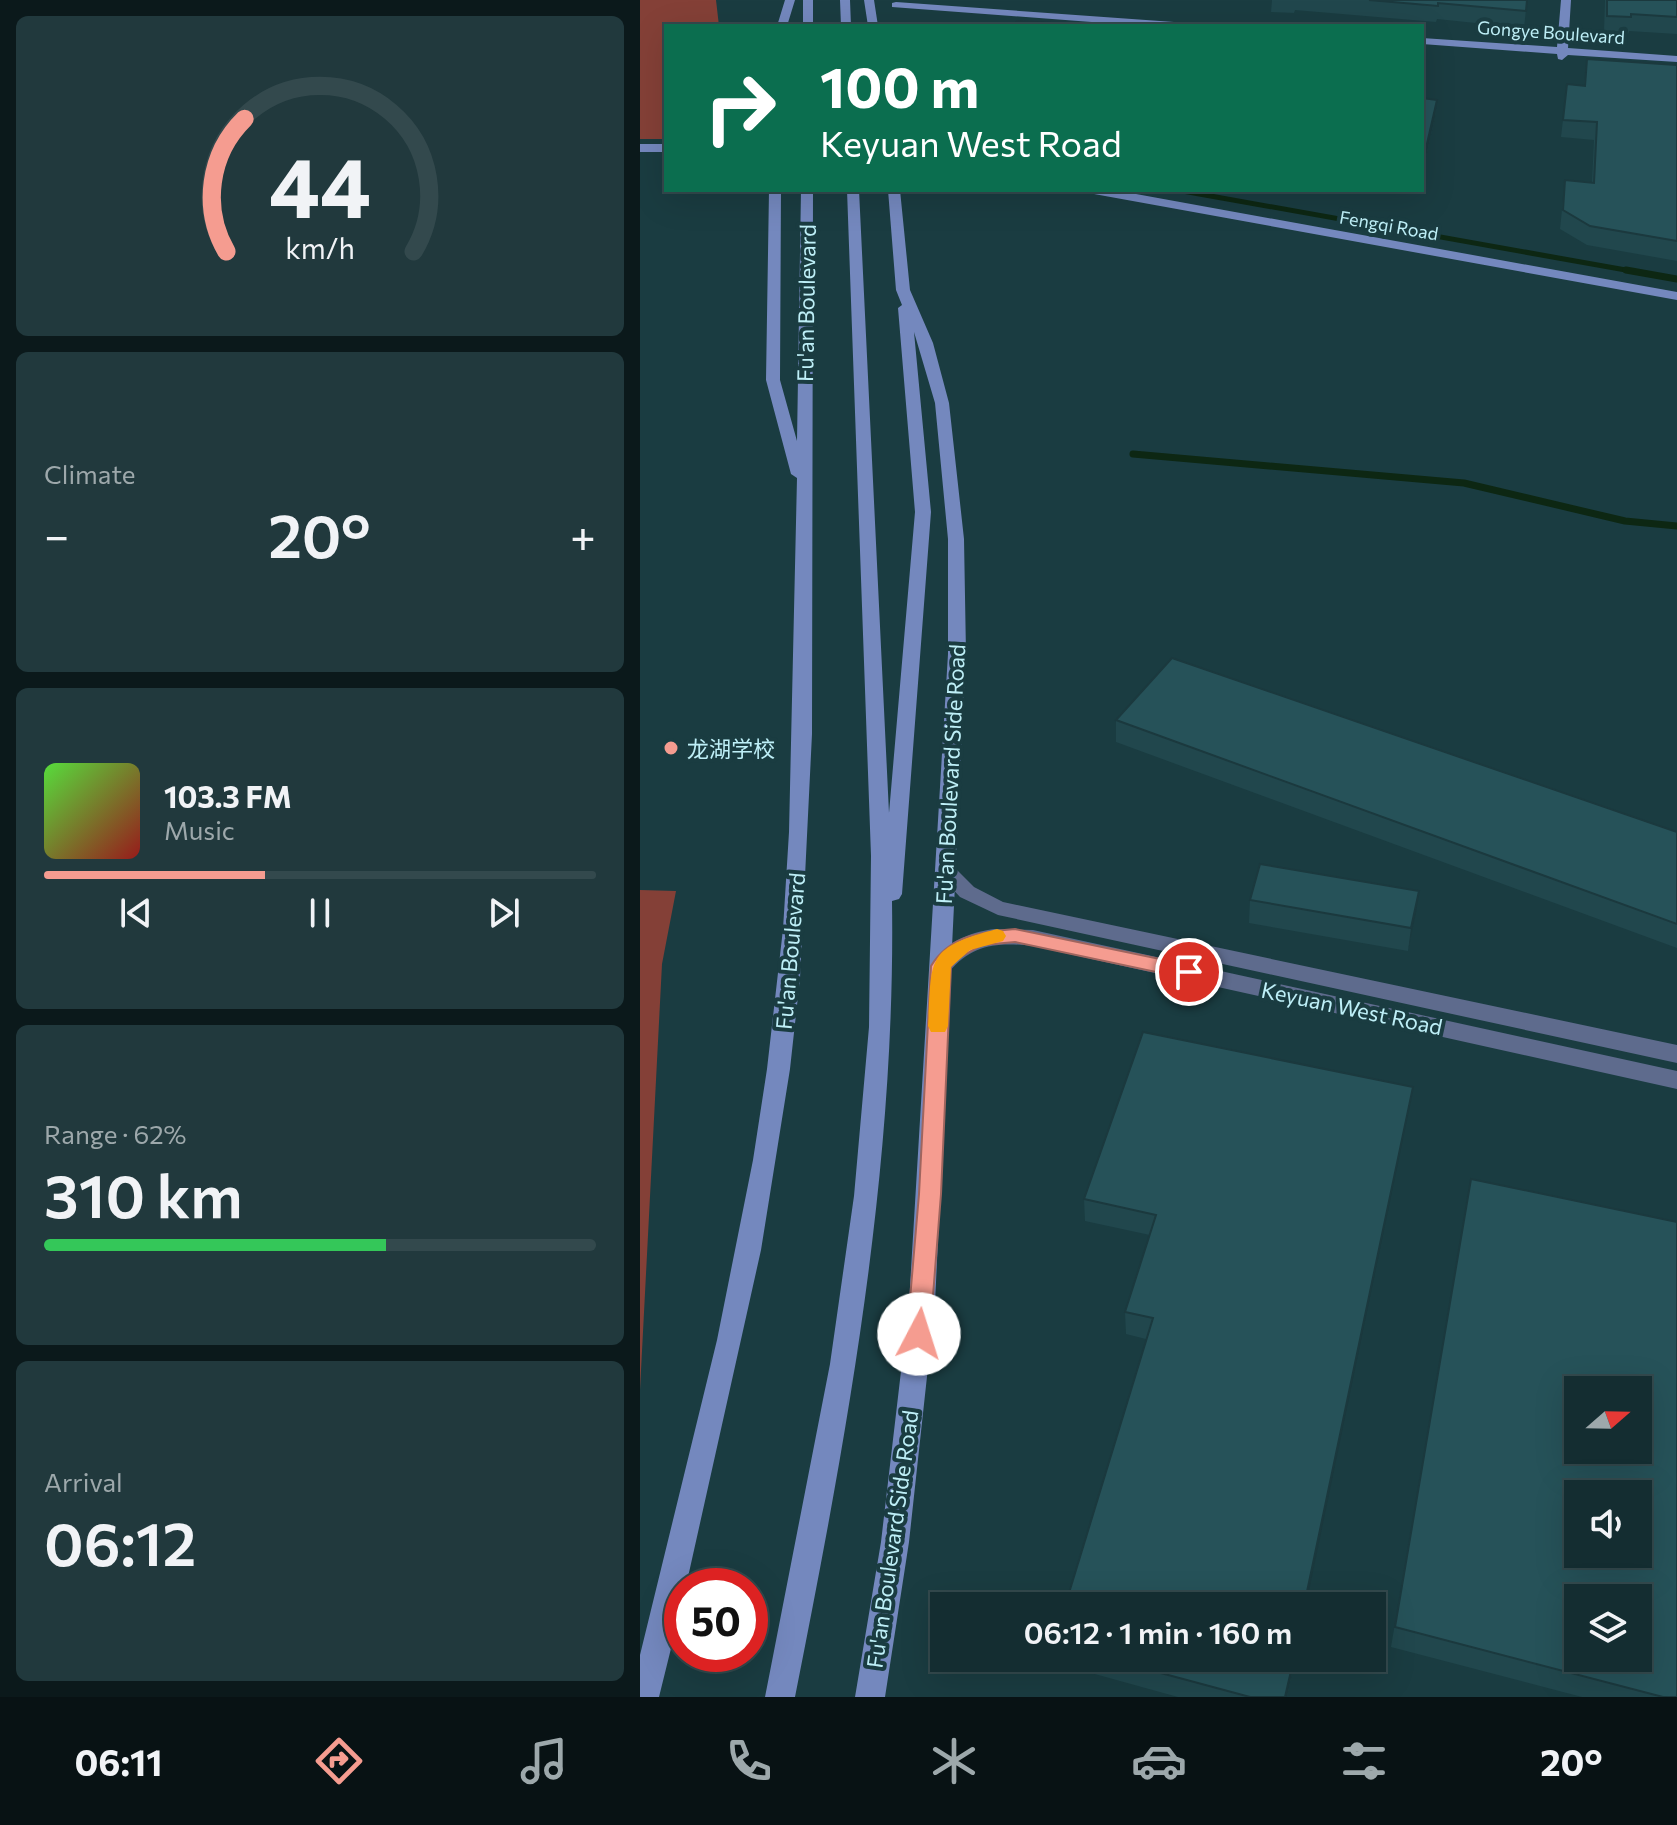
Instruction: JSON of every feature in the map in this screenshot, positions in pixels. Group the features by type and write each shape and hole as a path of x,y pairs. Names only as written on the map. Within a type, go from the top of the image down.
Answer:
{"main road":[{"path":"783,24 790,0"},
{"path":"808,0 808,24"},
{"path":"869,0 873,24"},
{"path":"1563,54 1566,0"},
{"path":"845,1 846,24"},
{"path":"1064,24 927,15 895,17 896,2 1164,24"},
{"name":"Gongye Boulevard","path":"1424,44 1677,62"},
{"path":"640,148 664,148"},
{"path":"775,192 773,380 780,416 805,490"},
{"name":"Fu'an Boulevard","path":"644,1697 691,1507 732,1321 777,1075 796,912 801,819 807,192"},
{"path":"853,192 881,897 880,1025"},
{"name":"Fu'an Boulevard Side Road","path":"870,1697 895,1542 922,1303 957,654 955,514 944,417 935,370 903,290 894,192"},
{"name":"Fengqi Road","path":"1105,192 1677,296"},
{"path":"780,1697 807,1566 837,1388 874,1114 922,526 903,290"}],"street":[{"name":"Keyuan West Road","path":"946,871 967,892 998,908 1677,1054"},
{"name":"Keyuan West Road","path":"941,966 950,954 979,939 998,936 1033,938 1677,1080"}],"shaded area":[{"path":"640,0 716,0 719,24 664,24 664,139 640,139"},
{"path":"640,890 676,891 662,964 640,1390"}],"building":[{"path":"1369,0 1527,0 1526,11"},
{"path":"1607,0 1677,0 1677,17 1607,16"},
{"path":"1017,21 1069,24 1015,24"},
{"path":"1587,59 1677,65 1677,241 1590,226 1563,210 1565,180 1594,183 1597,122 1563,120 1567,84 1585,86"},
{"path":"1424,98 1437,100 1424,148"},
{"path":"1172,658 1677,832 1677,924 1116,720"},
{"path":"1260,864 1419,891 1411,928 1250,900"},
{"path":"1143,1032 1413,1087 1307,1592 1069,1592 1153,1318 1125,1312 1156,1215 1084,1199"},
{"path":"1471,1179 1677,1222 1677,1697 1663,1697 1567,1672 1652,1672 1652,1584 1564,1584 1564,1671 1395,1627"},
{"path":"1157,1672 1291,1672 1285,1697 1250,1697"}],"waterway":[{"path":"1188,192 1637,272"},
{"path":"1626,270 1677,279"},
{"path":"1133,454 1464,483 1625,521 1677,526"}],"slow traffic":[{"path":"938,1026 941,966 950,954 964,945 997,936"}],"place":[{"name":"龙湖学校","path":"671,748"}],"route":[{"path":"919,1334 930,1194 941,966 950,954 964,945 979,939 1015,936 1189,972"}]}
